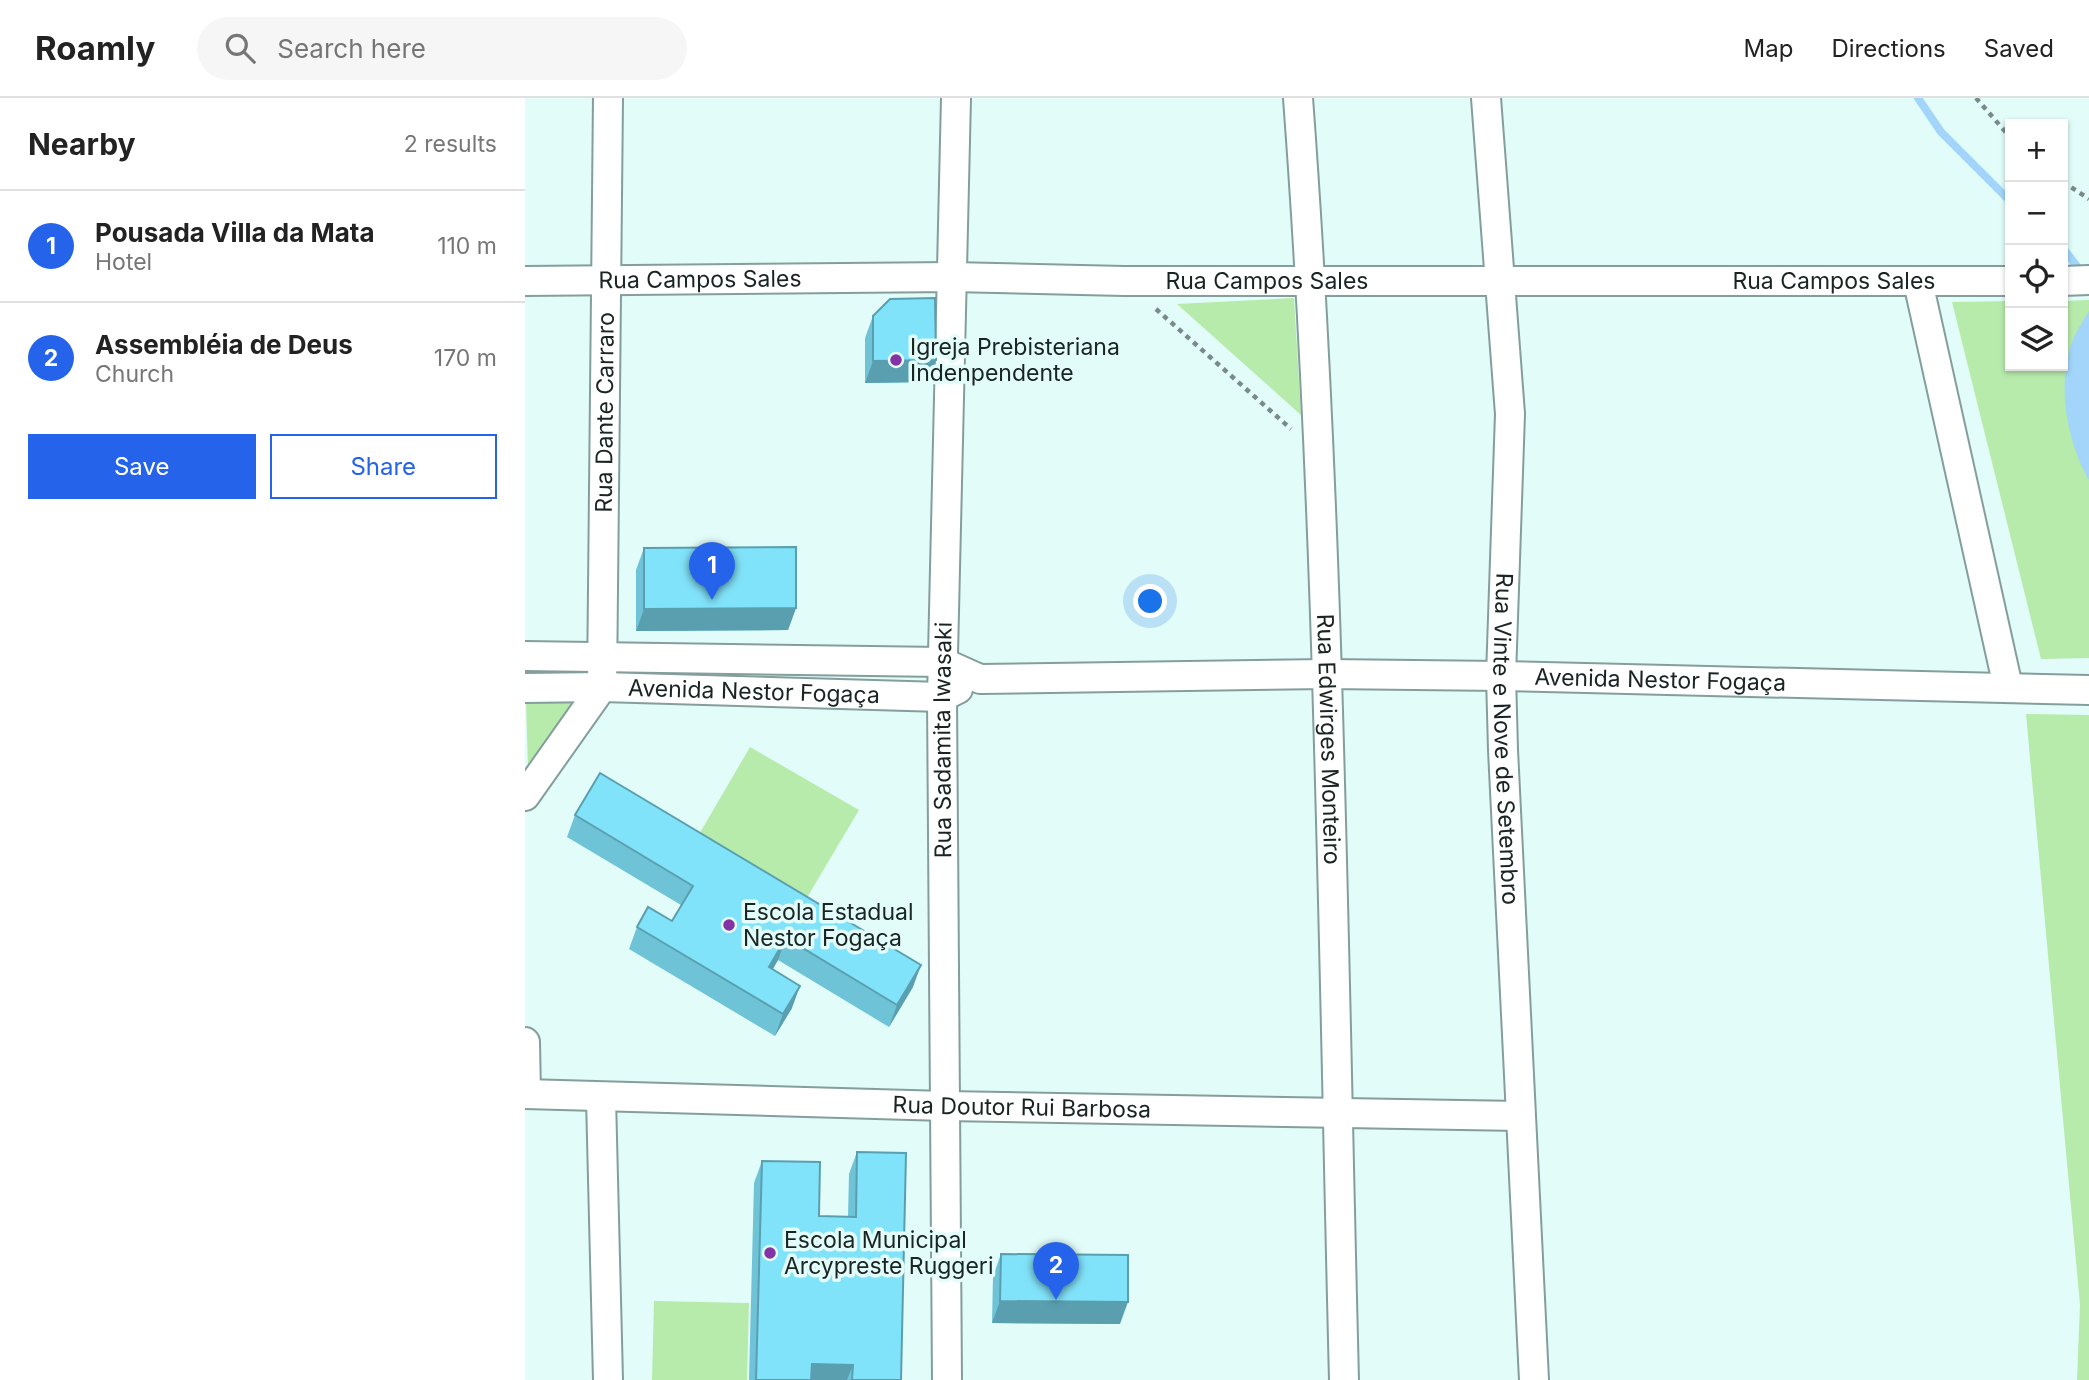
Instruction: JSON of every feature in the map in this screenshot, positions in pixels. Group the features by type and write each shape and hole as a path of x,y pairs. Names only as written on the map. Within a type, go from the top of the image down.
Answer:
{"street":[{"name":"Rua Dante Carraro","path":"602,687 608,98"},
{"name":"Rua Sadamita Iwasaki","path":"947,1380 942,662 956,98"},
{"name":"Rua Edwirges Monteiro","path":"1297,98 1311,280 1320,456 1344,1380"},
{"name":"Rua Vinte e Nove de Setembro","path":"1486,98 1510,414 1501,676 1534,1380"},
{"name":"Rua Campos Sales","path":"525,281 952,277 1124,281 2005,281"},
{"path":"2068,281 2089,281"},
{"path":"1918,282 2008,687"},
{"name":"Avenida Nestor Fogaça","path":"525,656 942,662 980,679"},
{"name":"Avenida Nestor Fogaça","path":"525,688 602,687 942,697 980,679 1327,674 2089,690"},
{"path":"525,796 602,687"},
{"path":"525,1042 526,1094"},
{"name":"Rua Doutor Rui Barbosa","path":"526,1094 945,1106 1520,1116"},
{"path":"601,1098 608,1380"}],"path":[{"path":"1976,98 2005,130"},
{"path":"2068,185 2089,199"},
{"path":"1124,281 1320,456"}],"green space":[{"path":"1294,298 1301,415 1177,304"},
{"path":"2089,300 2089,658 2041,659 1952,302 2005,301 2005,371 2068,371 2068,301"},
{"path":"579,699 528,768 526,701"},
{"path":"2026,714 2089,715 2089,1380 2077,1380 2080,1305"},
{"path":"750,747 859,810 802,906 694,843"},
{"path":"654,1301 749,1303 747,1380 652,1380"}],"water":[{"path":"2089,311 2089,480 2074,447 2066,409 2066,371 2075,335"}],"building":[{"path":"935,298 936,360 873,361 873,316 890,299"},
{"path":"796,547 796,608 644,609 644,548"},
{"path":"600,773 921,965 897,1005 786,938 769,967 800,986 783,1014 637,927 648,907 672,921 693,886 575,815"},
{"path":"857,1152 906,1153 901,1380 852,1380 853,1365 812,1364 811,1380 756,1380 762,1161 820,1162 819,1216 856,1217"},
{"path":"1001,1254 1128,1255 1128,1302 1000,1301"}],"waterway":[{"path":"1918,98 1941,132 2005,196"},
{"path":"2068,255 2082,273"}],"place":[{"name":"Igreja Prebisteriana Indenpendente","path":"896,360"},
{"name":"Pousada Villa da Mata","path":"712,600"},
{"name":"Escola Estadual Nestor Fogaça","path":"729,925"},
{"name":"Escola Municipal Arcypreste Ruggeri","path":"770,1253"},
{"name":"Assembléia de Deus","path":"1056,1300"}]}
